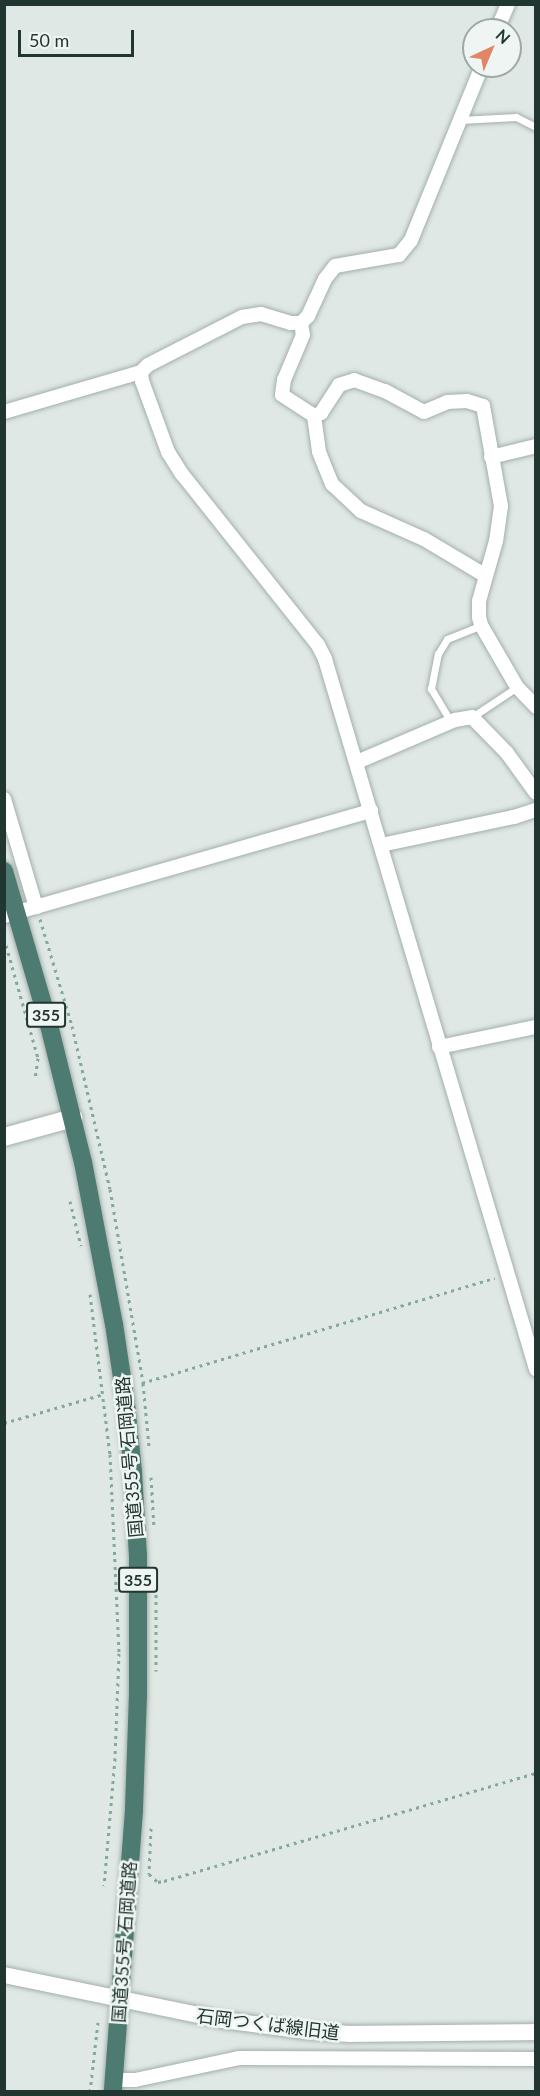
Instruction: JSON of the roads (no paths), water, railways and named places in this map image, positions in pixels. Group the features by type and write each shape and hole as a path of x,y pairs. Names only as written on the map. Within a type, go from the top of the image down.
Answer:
{"highway":[{"name":"国道355号 石岡道路","path":"4,871 10,914 73,1118 101,1248 124,1387 133,1472 139,1626 134,1810 114,2086"}],"main road":[{"path":"4,1137 73,1118"}],"street":[{"path":"502,18 508,4"},
{"path":"4,412 141,372 148,365 242,318 261,314 291,323 301,323 308,316 325,279 335,266 394,258 407,247 477,78"},
{"path":"301,323 303,335 284,380 282,395 314,416 319,452 337,491 361,511 424,539 486,576"},
{"path":"141,372 142,381 168,452 182,474 320,648 333,681 439,1047 536,1369"},
{"path":"314,416 321,413 339,385 354,380 385,391 424,412 447,402 467,401 483,406 501,506 496,541 478,610 481,625 517,687 536,707"},
{"path":"491,457 536,446"},
{"path":"357,762 451,722 472,717 507,753 536,793"},
{"path":"4,799 36,906"},
{"path":"381,845 514,817 536,810"},
{"path":"10,914 371,811"},
{"path":"439,1047 536,1027"},
{"name":"石岡つくば線旧道","path":"4,1975 223,2020 306,2031 350,2034 536,2032"},
{"path":"114,2086 239,2058 536,2059"}],"lane":[{"path":"460,120 516,117 536,127"},
{"path":"451,722 431,688 438,654 447,639 481,625"},
{"path":"472,717 517,687"}]}
